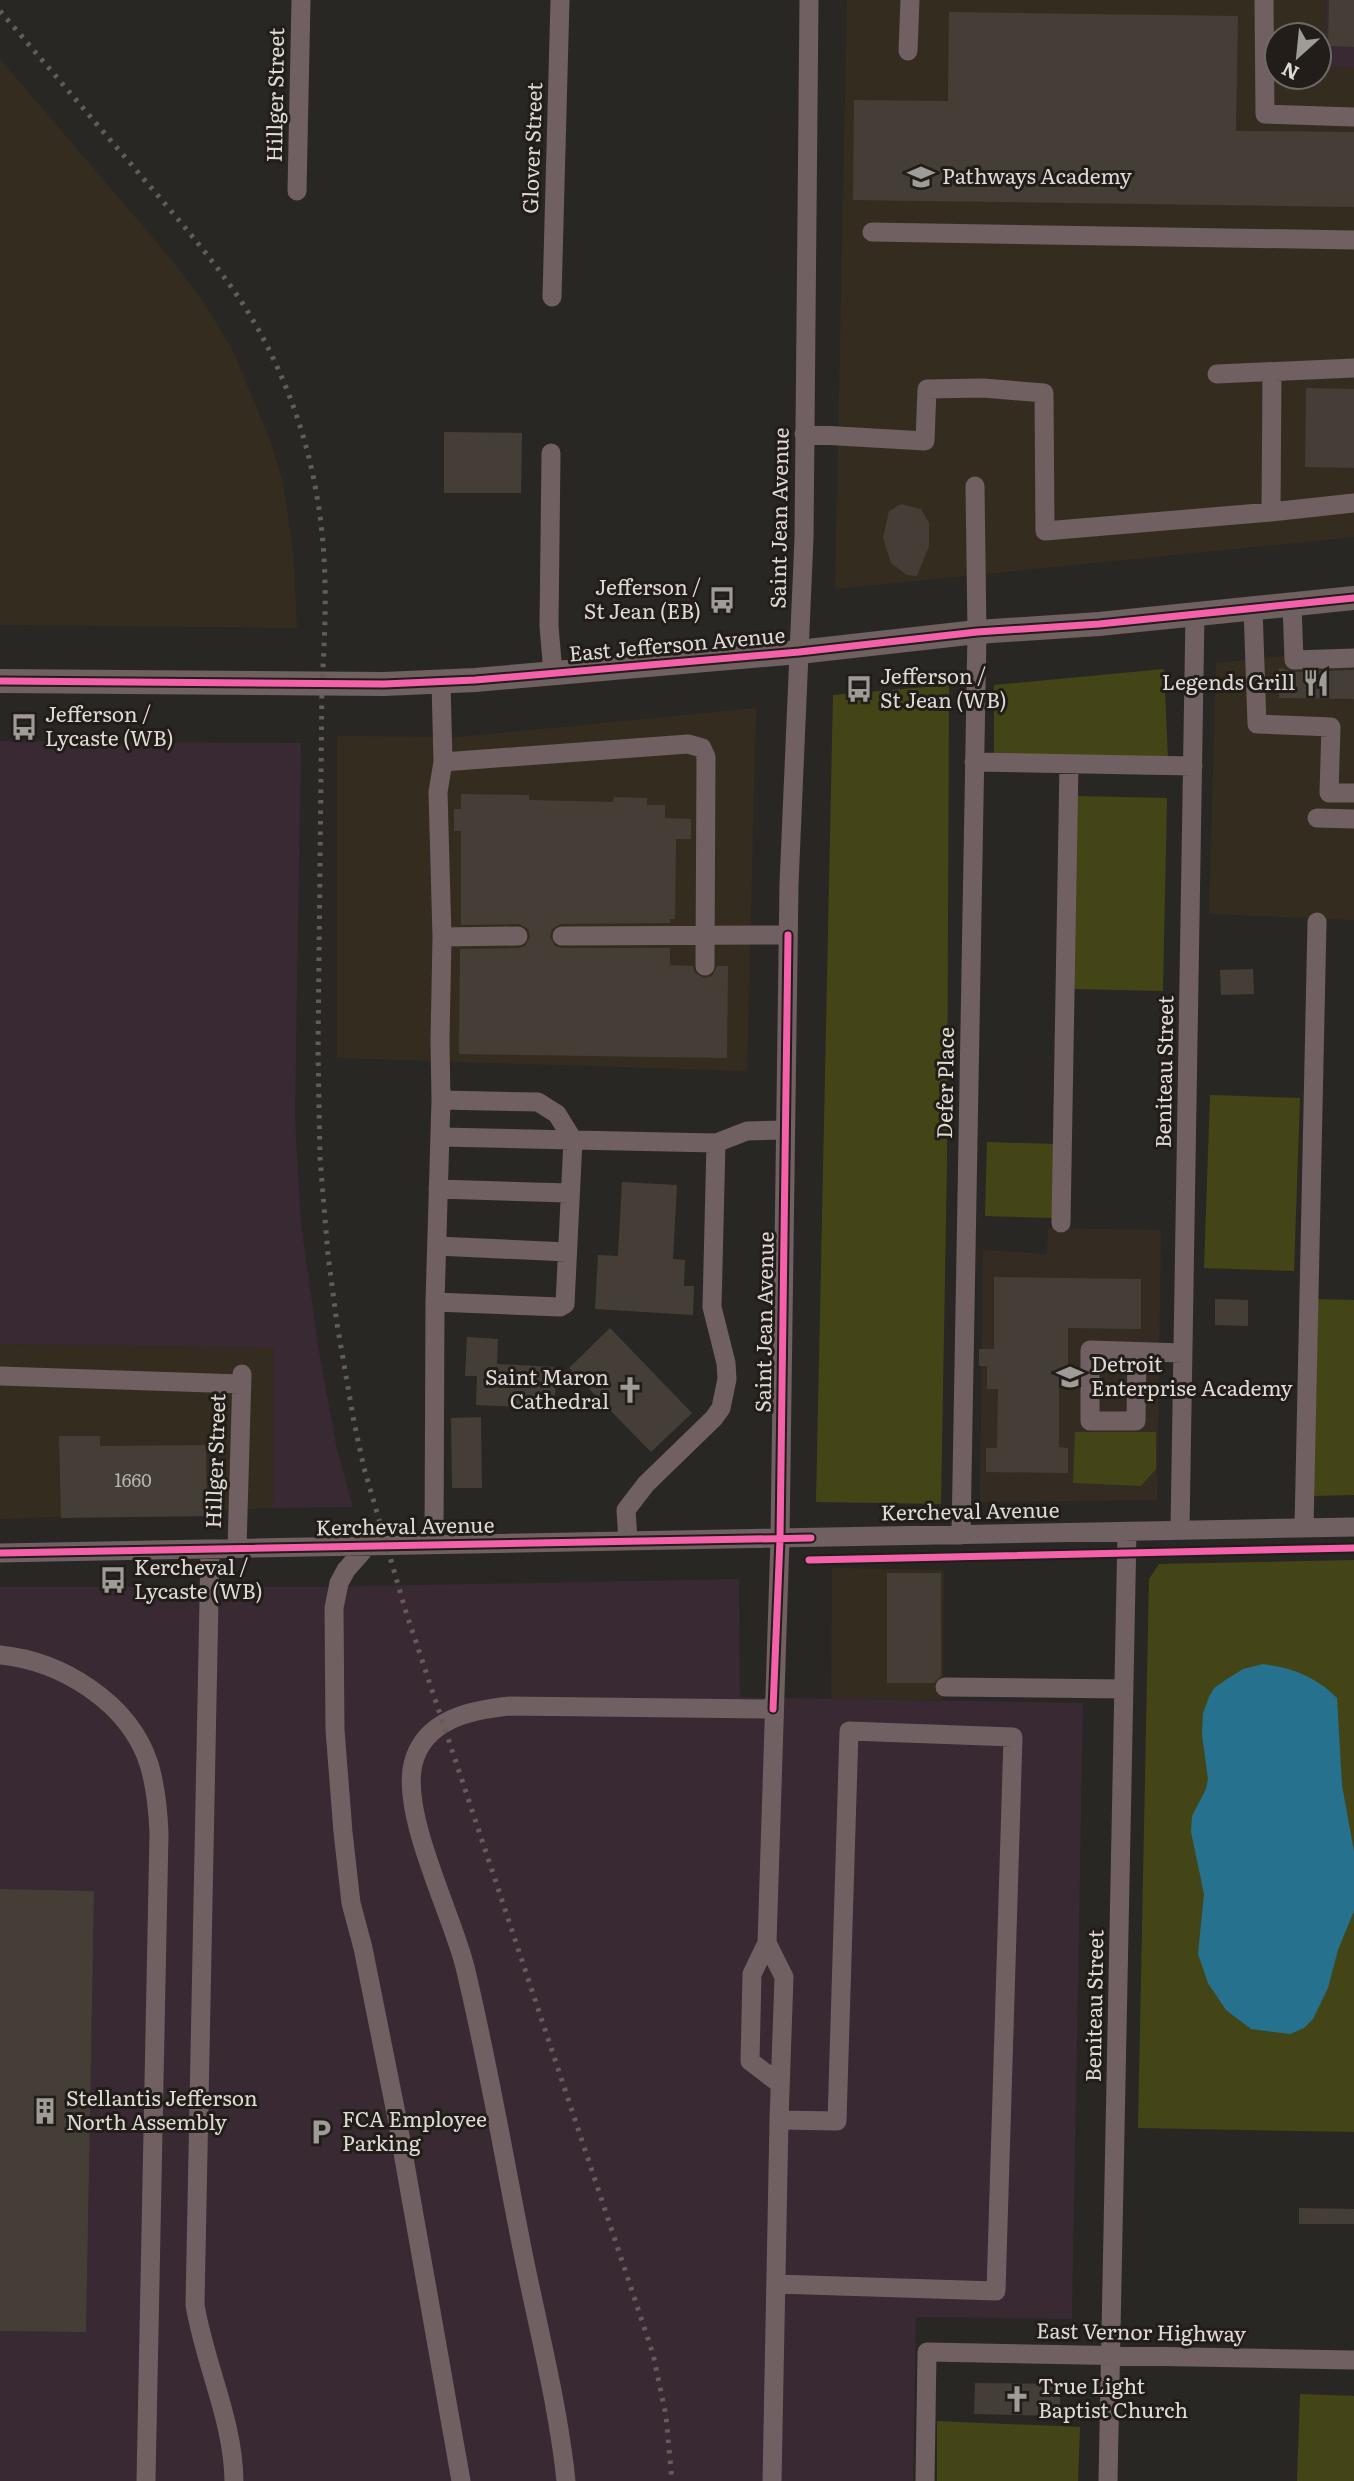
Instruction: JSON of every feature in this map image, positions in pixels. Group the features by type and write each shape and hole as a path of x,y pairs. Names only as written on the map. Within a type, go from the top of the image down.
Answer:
{"main road":[{"name":"East Jefferson Avenue","path":"0,681 384,684 441,682 799,652 977,632 1099,624 1354,598"}],"street":[{"name":"Hillger Street","path":"297,191 301,0"},
{"name":"Glover Street","path":"552,297 560,0"},
{"name":"Saint Jean Avenue","path":"767,1944 780,1539 788,935 804,537 809,0"},
{"path":"908,51 910,0"},
{"path":"1264,0 1265,114 1354,117"},
{"path":"872,232 1354,240"},
{"path":"1217,374 1354,368"},
{"path":"1271,512 1272,372"},
{"path":"804,434 925,441 927,389 983,388 1044,393 1045,531 1354,503"},
{"path":"551,453 549,626 553,673"},
{"name":"Defer Place","path":"961,1535 977,632 975,486"},
{"path":"1292,604 1294,660 1354,658"},
{"path":"1252,608 1257,724 1331,727 1329,793 1354,793"},
{"name":"Beniteau Street","path":"1180,1530 1195,614"},
{"path":"434,1544 435,1302 441,1100 442,937 438,792 443,762 441,682"},
{"path":"443,762 688,744 702,748 706,757 705,966"},
{"path":"974,762 1193,766"},
{"path":"1061,1223 1069,764"},
{"path":"1317,818 1354,819"},
{"path":"1304,1528 1317,922"},
{"path":"562,936 788,935"},
{"path":"442,937 518,936"},
{"path":"435,1302 561,1307 565,1304 573,1140 556,1114 538,1102 441,1100"},
{"path":"440,1137 716,1143 747,1131 785,1130"},
{"path":"628,1541 626,1510 646,1484 714,1418 725,1395 726,1363 712,1307 716,1143"},
{"path":"438,1189 569,1193"},
{"path":"437,1247 567,1251"},
{"path":"1137,1352 1183,1353"},
{"name":"Hillger Street","path":"0,1376 242,1379 237,1548"},
{"name":"Kercheval Avenue","path":"0,1553 1354,1527"},
{"name":"Beniteau Street","path":"1108,2481 1127,1532"},
{"path":"368,1545 356,1557 339,1583 335,1597 335,1730 341,1819 351,1903 370,1978 461,2481"},
{"path":"210,1549 195,2305 200,2332 230,2434 234,2481"},
{"path":"0,1655 54,1668 93,1690 127,1724 139,1742 148,1762 157,1796 159,1847 146,2481"},
{"path":"946,1687 1124,1689"},
{"path":"566,2481 549,2381 464,1964 413,1807 413,1764 426,1740 438,1727 453,1717 483,1709 510,1706 773,1709"},
{"path":"776,2284 996,2291 1013,1737 849,1731 837,2121 779,2120"},
{"path":"767,1944 752,1974 750,2061 780,2084"},
{"path":"767,1944 784,1977 772,2481"},
{"name":"East Vernor Highway","path":"925,2481 927,2352 1354,2360"}],"shaded area":[{"path":"847,0 1326,0 1325,21 1263,21 1263,91 1333,91 1333,67 1354,68 1354,537 835,589"},
{"path":"1326,0 1354,0 1354,68 1333,67 1333,21 1325,21"},
{"path":"0,59 170,258 204,303 232,349 270,440 283,483 293,550 297,628 0,625"},
{"path":"1354,649 1354,920 1209,914 1216,663"},
{"path":"1164,669 1168,759 994,754 994,685"},
{"path":"949,685 947,1162 941,1504 816,1502 833,695"},
{"path":"756,708 747,1071 337,1058 337,736 459,737"},
{"path":"0,741 301,743 295,1117 301,1224 319,1351 336,1444 353,1507 273,1508 274,1348 0,1344"},
{"path":"1077,796 1167,798 1163,991 1073,989"},
{"path":"1210,1095 1300,1098 1294,1271 1204,1268"},
{"path":"987,1142 1055,1144 1053,1218 985,1216"},
{"name":"Detroit Enterprise Academy","path":"1048,1228 1161,1230 1157,1500 980,1502 983,1250 1047,1254"},
{"path":"1314,1299 1354,1300 1354,1495 1312,1496"},
{"path":"0,1344 274,1348 273,1508 0,1519"},
{"path":"1075,1432 1156,1432 1156,1469 1141,1486 1073,1483"},
{"path":"1354,1560 1354,2132 1138,2128 1149,1579 1159,1564"},
{"path":"832,1568 944,1570 943,1700 831,1699"},
{"path":"739,1579 740,1697 1083,1703 1072,2319 916,2317 913,2481 0,2481 0,1587 319,1587"},
{"path":"1300,2394 1354,2396 1354,2481 1297,2481"},
{"path":"937,2421 1080,2427 1078,2481 937,2481"}],"water":[{"path":"1263,1664 1303,1675 1321,1684 1337,1698 1342,1785 1354,1852 1354,1911 1338,1950 1328,1988 1313,2019 1304,2028 1290,2034 1251,2029 1226,2010 1208,1983 1198,1954 1204,1894 1191,1832 1192,1816 1206,1789 1208,1779 1202,1735 1203,1713 1214,1688 1243,1669"}],"building":[{"path":"1329,0 1354,0 1354,47 1333,46 1333,21 1329,21"},
{"path":"949,12 1238,16 1236,131 1354,132 1354,207 853,200 854,100 948,101"},
{"path":"1306,388 1354,389 1354,468 1305,467"},
{"path":"444,432 522,433 521,493 444,493"},
{"path":"901,504 921,509 929,523 929,546 917,576 907,575 891,563 883,538 889,511"},
{"name":"Legends Grill","path":"1279,668 1294,672 1354,670 1354,699 1279,698"},
{"path":"461,794 529,795 529,800 613,802 614,797 647,798 647,805 665,805 665,818 691,819 691,839 676,839 675,919 670,919 670,923 561,924 552,929 550,937 555,946 562,948 670,948 670,965 693,966 695,973 704,978 712,976 717,966 728,966 727,1058 459,1054 460,949 519,948 525,946 530,937 528,929 519,924 461,925 461,831 454,831 454,809 461,809"},
{"path":"1253,969 1254,994 1221,995 1220,970"},
{"path":"622,1182 677,1185 673,1259 685,1260 684,1286 694,1286 693,1315 595,1309 598,1255 618,1256"},
{"name":"Detroit Enterprise Academy","path":"994,1277 1141,1279 1141,1329 1068,1328 1068,1386 1059,1386 1059,1447 1068,1448 1068,1473 986,1472 986,1448 997,1448 998,1389 987,1389 987,1366 979,1366 979,1349 994,1349"},
{"path":"1215,1299 1248,1300 1248,1326 1215,1325"},
{"name":"Saint Maron Cathedral","path":"610,1328 692,1413 651,1452 569,1368"},
{"path":"467,1337 498,1339 497,1364 556,1367 555,1401 525,1399 524,1407 476,1405 477,1376 465,1376"},
{"path":"481,1417 482,1488 452,1488 451,1418"},
{"path":"59,1436 100,1436 100,1446 206,1445 207,1516 61,1518"},
{"path":"887,1573 941,1573 941,1676 934,1683 887,1683"},
{"name":"Stellantis Jefferson North Assembly","path":"0,1889 94,1891 86,2332 0,2331"},
{"path":"1299,2208 1354,2209 1354,2224 1299,2224"},
{"name":"True Light Baptist Church","path":"975,2383 1060,2384 1060,2416 974,2414"}],"railway":[{"path":"0,11 174,214 241,301 279,371 306,446 321,520 325,590 318,1050 320,1158 328,1255 354,1422 364,1468 406,1612 653,2354 666,2416 672,2481"}],"cycle path":[{"path":"0,681 384,684 475,680 799,652 977,632 1099,624 1354,598"},
{"path":"773,1709 780,1539 788,935"},
{"path":"0,1553 811,1538"},
{"path":"809,1560 1354,1548"}],"place":[{"name":"Pathways Academy","path":"921,177"},
{"name":"Jefferson / St Jean (EB)","path":"722,600"},
{"name":"Legends Grill","path":"1316,683"},
{"name":"Jefferson / St Jean (WB)","path":"859,689"},
{"name":"Jefferson / Lycaste (WB)","path":"24,727"},
{"name":"Detroit Enterprise Academy","path":"1070,1377"},
{"name":"Saint Maron Cathedral","path":"630,1390"},
{"name":"Kercheval / Lycaste (WB)","path":"113,1580"},
{"name":"Stellantis Jefferson North Assembly","path":"45,2111"},
{"name":"FCA Employee Parking","path":"321,2132"},
{"name":"True Light Baptist Church","path":"1017,2399"}]}
